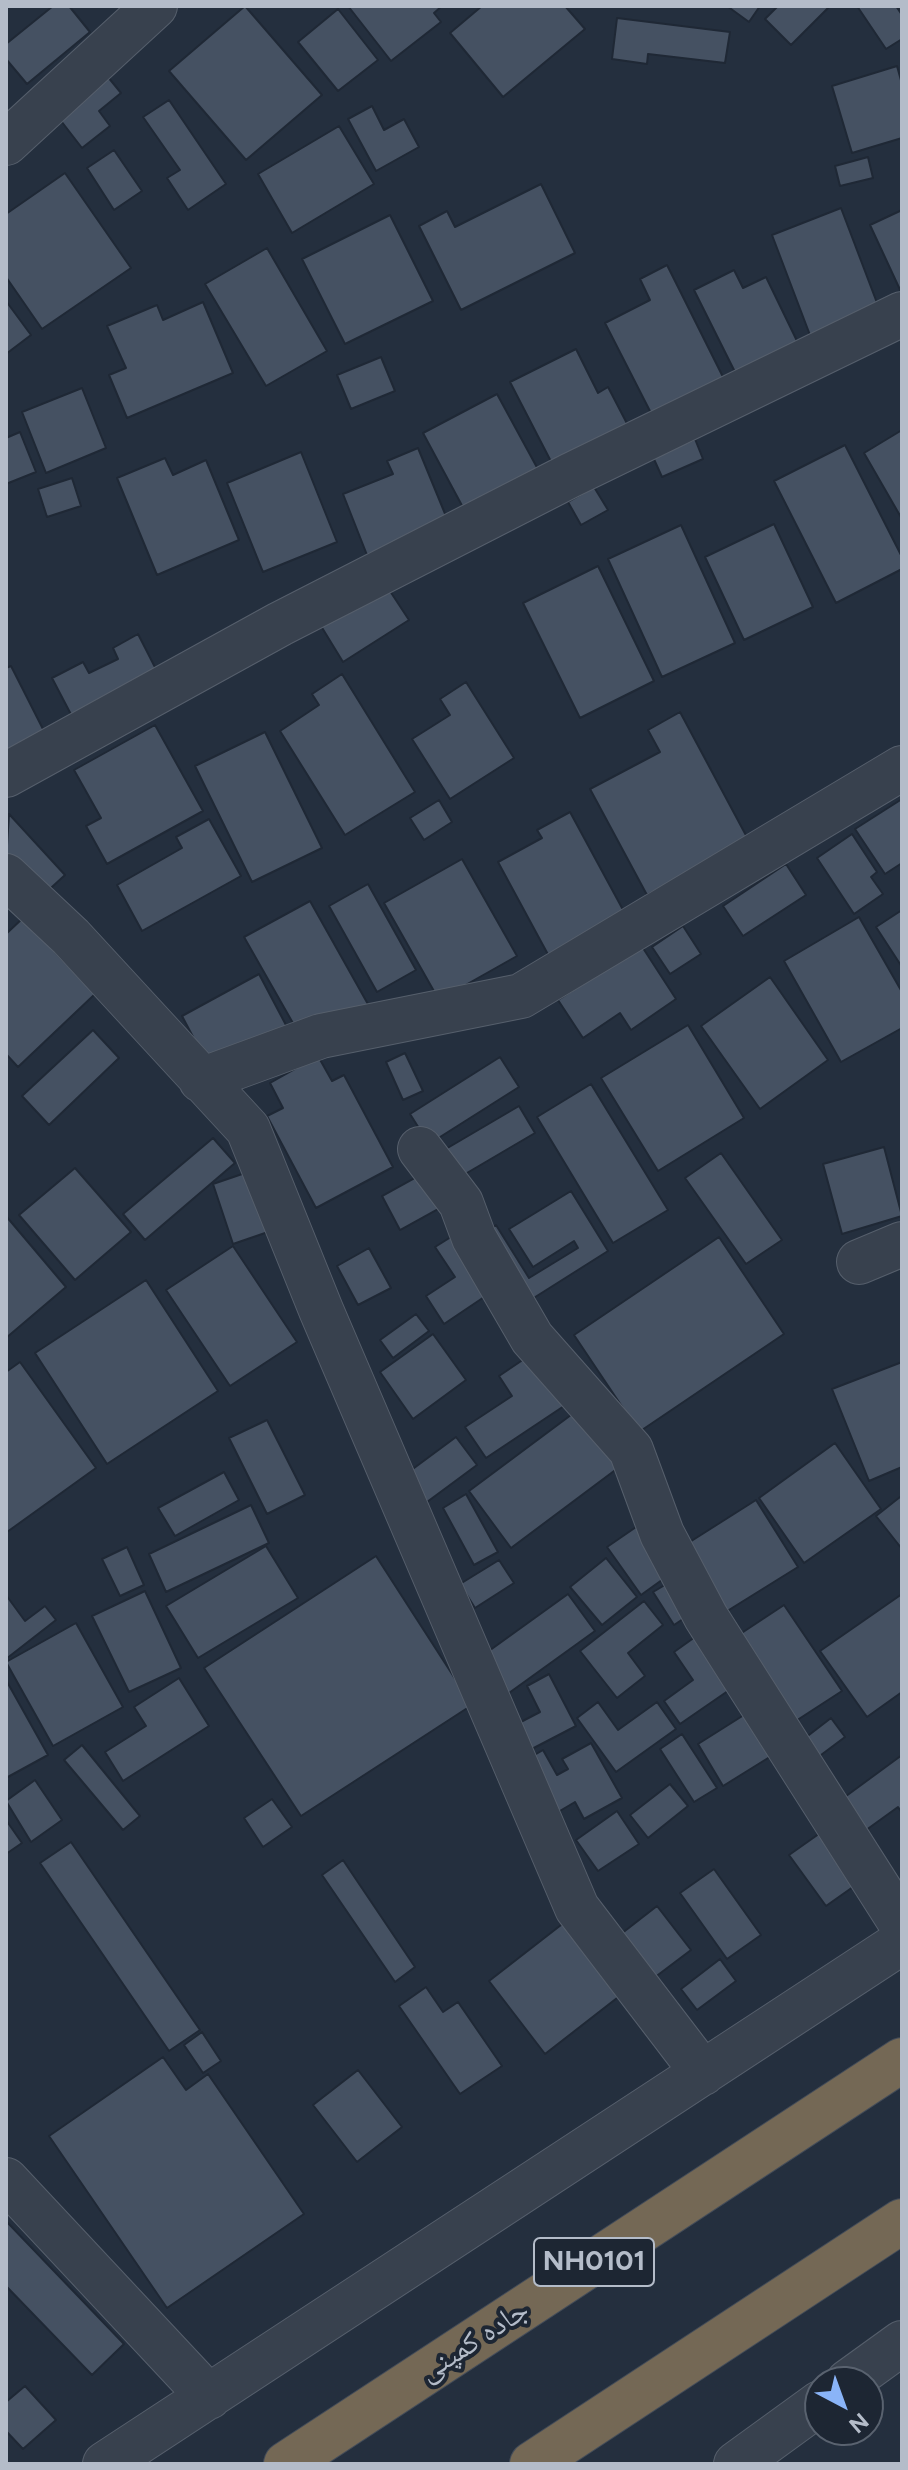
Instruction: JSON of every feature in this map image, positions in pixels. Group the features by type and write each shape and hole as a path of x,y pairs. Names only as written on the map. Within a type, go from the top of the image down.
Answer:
{"highway":[{"name":"جاده کمپنی","path":"286,2464 902,2060"},
{"path":"532,2464 902,2221"}],"street":[{"path":"6,143 155,6"},
{"path":"6,775 308,610 571,475 902,314"},
{"path":"201,1080 321,1036 521,996 902,768"},
{"path":"6,876 71,937 248,1129 321,1310 577,1908 703,2073"},
{"path":"420,1149 461,1203 474,1238 532,1338 631,1450 662,1534 706,1617 902,1925"},
{"path":"859,1262 902,1244"},
{"path":"105,2464 902,1942"},
{"path":"6,2180 209,2397"},
{"path":"870,2366 902,2343"},
{"path":"736,2464 804,2415"}],"building":[{"path":"53,6 69,6 90,32 27,84 6,59 6,44"},
{"path":"245,6 322,95 246,160 169,71"},
{"path":"348,6 442,6 434,13 441,22 391,61"},
{"path":"482,6 565,6 585,29 503,97 450,33"},
{"path":"727,6 760,6 749,22"},
{"path":"778,6 830,6 791,45 765,19"},
{"path":"857,6 896,6 902,15 902,39 886,49"},
{"path":"338,9 378,60 338,91 298,42"},
{"path":"617,18 730,32 725,63 648,54 647,64 612,59"},
{"path":"897,66 902,84 902,138 852,153 832,86"},
{"path":"108,77 121,93 99,111 110,126 82,148 58,117"},
{"path":"169,100 226,184 188,210 167,178 180,170 143,117"},
{"path":"372,106 384,130 404,119 419,147 376,171 348,119"},
{"path":"339,126 374,184 292,233 258,174"},
{"path":"114,150 142,191 114,210 87,168"},
{"path":"868,157 873,178 840,186 835,166"},
{"path":"65,173 131,268 42,329 6,277 6,214"},
{"path":"541,184 575,253 461,310 419,226 447,211 455,227"},
{"path":"841,208 882,316 813,343 772,235"},
{"path":"902,210 902,294 870,225"},
{"path":"390,215 433,301 345,344 302,259"},
{"path":"267,248 327,351 266,386 205,284"},
{"path":"667,265 724,379 652,415 605,323 650,300 640,279"},
{"path":"734,270 743,288 766,277 798,343 736,374 694,290"},
{"path":"6,301 31,335 6,354"},
{"path":"203,302 233,373 127,418 109,375 126,368 107,326 157,305 163,320"},
{"path":"576,349 598,393 608,387 634,437 558,475 510,382"},
{"path":"381,357 395,391 351,409 337,375"},
{"path":"82,388 106,448 46,473 22,412"},
{"path":"497,394 540,473 466,513 423,433"},
{"path":"902,430 902,519 864,453"},
{"path":"20,432 36,472 6,484 6,438"},
{"path":"695,439 703,459 662,477 653,457"},
{"path":"845,445 902,557 902,569 836,603 774,481"},
{"path":"418,448 448,521 367,555 343,494 393,474 387,461"},
{"path":"301,452 337,542 263,572 227,483"},
{"path":"165,458 173,475 206,460 239,540 157,575 117,478"},
{"path":"72,478 81,506 47,517 38,489"},
{"path":"594,487 608,510 581,525 568,502"},
{"path":"774,524 813,607 744,640 705,557"},
{"path":"681,525 735,643 662,677 608,559"},
{"path":"598,566 654,681 580,718 523,603"},
{"path":"386,585 409,620 343,662 321,626"},
{"path":"138,634 162,681 76,724 52,678 83,662 89,673 118,659 113,648"},
{"path":"11,666 47,737 6,758 6,668"},
{"path":"342,674 415,792 345,835 280,731 319,705 312,694"},
{"path":"466,682 514,758 450,799 412,739 450,715 440,699"},
{"path":"680,712 749,841 647,895 590,789 660,752 648,730"},
{"path":"155,725 203,811 107,864 86,826 101,818 74,770"},
{"path":"265,732 322,848 252,882 195,766"},
{"path":"902,799 902,863 885,874 855,829"},
{"path":"439,800 452,822 424,840 410,818"},
{"path":"570,812 628,919 551,960 498,862 542,838 537,830"},
{"path":"9,814 65,875 40,898 6,861"},
{"path":"209,819 241,876 142,931 117,885 182,848 176,837"},
{"path":"852,834 877,872 871,877 883,894 854,914 817,858"},
{"path":"462,859 517,956 439,1000 384,903"},
{"path":"786,864 806,895 743,936 723,906"},
{"path":"368,884 416,970 377,992 329,906"},
{"path":"310,901 369,1006 298,1032 244,937"},
{"path":"902,910 902,967 876,927"},
{"path":"859,917 902,992 902,1028 841,1062 784,961"},
{"path":"23,918 95,994 18,1067 6,1054 6,934"},
{"path":"683,926 701,954 670,974 652,947"},
{"path":"641,945 676,999 631,1030 620,1013 583,1038 558,1000"},
{"path":"259,974 287,1027 210,1069 182,1016"},
{"path":"770,977 828,1060 760,1109 701,1026"},
{"path":"688,1025 744,1118 658,1171 601,1078"},
{"path":"93,1030 119,1058 49,1125 22,1096"},
{"path":"405,1053 423,1091 403,1100 386,1062"},
{"path":"318,1056 332,1081 344,1075 393,1167 316,1208 267,1116 283,1108 270,1083"},
{"path":"500,1057 519,1087 429,1144 410,1114"},
{"path":"591,1084 668,1210 613,1243 537,1117"},
{"path":"519,1106 535,1133 455,1180 439,1153"},
{"path":"213,1138 235,1163 145,1240 123,1214"},
{"path":"884,1147 902,1216 842,1234 823,1164"},
{"path":"721,1153 782,1240 746,1264 685,1178"},
{"path":"75,1168 131,1232 75,1280 19,1215"},
{"path":"429,1170 447,1204 400,1230 382,1196"},
{"path":"248,1172 268,1232 233,1244 213,1184"},
{"path":"571,1191 608,1251 521,1306 478,1237 496,1225 529,1278 578,1248 574,1241 533,1267 509,1229"},
{"path":"6,1216 66,1287 6,1338"},
{"path":"462,1230 499,1287 444,1324 426,1296 455,1277 435,1247"},
{"path":"719,1237 784,1334 639,1432 574,1335"},
{"path":"233,1246 297,1342 230,1386 166,1290"},
{"path":"369,1248 391,1288 358,1305 337,1266"},
{"path":"146,1280 218,1391 107,1464 35,1353"},
{"path":"416,1314 429,1331 393,1358 380,1340"},
{"path":"433,1334 466,1380 413,1419 380,1372"},
{"path":"530,1355 564,1406 486,1458 465,1427 512,1396 499,1376"},
{"path":"20,1362 96,1468 7,1532 6,1372"},
{"path":"902,1362 902,1467 869,1481 832,1389"},
{"path":"579,1409 622,1465 511,1548 469,1491"},
{"path":"267,1420 305,1495 267,1514 229,1438"},
{"path":"456,1437 477,1465 427,1502 406,1474"},
{"path":"835,1443 881,1509 804,1563 759,1498"},
{"path":"224,1472 239,1500 175,1536 158,1508"},
{"path":"466,1494 498,1552 474,1565 443,1508"},
{"path":"900,1497 902,1499 902,1549 876,1516"},
{"path":"756,1500 798,1567 716,1618 674,1552"},
{"path":"251,1505 269,1543 166,1592 149,1554"},
{"path":"639,1525 673,1572 641,1595 607,1547"},
{"path":"266,1546 298,1598 198,1658 166,1606"},
{"path":"127,1547 144,1585 120,1596 102,1559"},
{"path":"376,1556 472,1705 301,1816 204,1668"},
{"path":"606,1558 637,1597 602,1625 570,1587"},
{"path":"499,1560 514,1583 475,1608 460,1584"},
{"path":"675,1579 695,1611 674,1625 653,1592"},
{"path":"145,1591 181,1668 129,1692 92,1616"},
{"path":"568,1594 595,1631 502,1698 475,1661"},
{"path":"902,1594 902,1692 867,1717 820,1651"},
{"path":"6,1595 25,1621 45,1606 56,1620 6,1659"},
{"path":"644,1601 663,1625 628,1653 645,1676 617,1698 580,1651"},
{"path":"784,1605 842,1691 785,1728 728,1642"},
{"path":"76,1623 123,1707 53,1746 6,1662"},
{"path":"702,1632 738,1684 680,1724 664,1701 693,1680 674,1652"},
{"path":"549,1674 576,1726 528,1751 515,1725 540,1712 527,1686"},
{"path":"179,1678 209,1726 123,1781 105,1752 146,1726 134,1707"},
{"path":"6,1680 48,1755 6,1778"},
{"path":"598,1702 618,1730 657,1702 676,1729 616,1772 577,1718"},
{"path":"755,1708 781,1750 723,1786 698,1744"},
{"path":"831,1718 845,1737 809,1764 796,1745"},
{"path":"682,1734 717,1788 694,1802 660,1749"},
{"path":"591,1743 622,1798 584,1819 575,1802 548,1818 519,1764 543,1750 557,1775 568,1769 562,1759"},
{"path":"82,1745 140,1816 123,1830 64,1760"},
{"path":"902,1755 902,1813 898,1807 862,1833 838,1802"},
{"path":"35,1780 62,1820 31,1842 6,1801"},
{"path":"670,1784 688,1806 648,1838 630,1815"},
{"path":"272,1799 292,1827 263,1847 244,1818"},
{"path":"617,1811 639,1844 598,1871 576,1840"},
{"path":"6,1820 22,1843 6,1854"},
{"path":"823,1831 860,1882 826,1906 789,1855"},
{"path":"71,1842 200,2030 169,2051 40,1863"},
{"path":"343,1860 415,1967 395,1982 322,1875"},
{"path":"714,1869 761,1935 727,1959 680,1893"},
{"path":"657,1906 691,1950 646,1984 612,1941"},
{"path":"570,1918 626,1991 545,2054 489,1981"},
{"path":"720,1959 736,1981 697,2010 681,1989"},
{"path":"426,1987 443,2012 458,2002 502,2066 460,2094 399,2006"},
{"path":"202,2032 221,2061 203,2073 184,2045"},
{"path":"163,2057 186,2090 208,2074 304,2214 167,2308 49,2136"},
{"path":"358,2070 402,2127 357,2162 313,2105"},
{"path":"6,2221 124,2344 92,2375 6,2286"},
{"path":"25,2386 56,2420 23,2449 6,2431 6,2402"}]}
